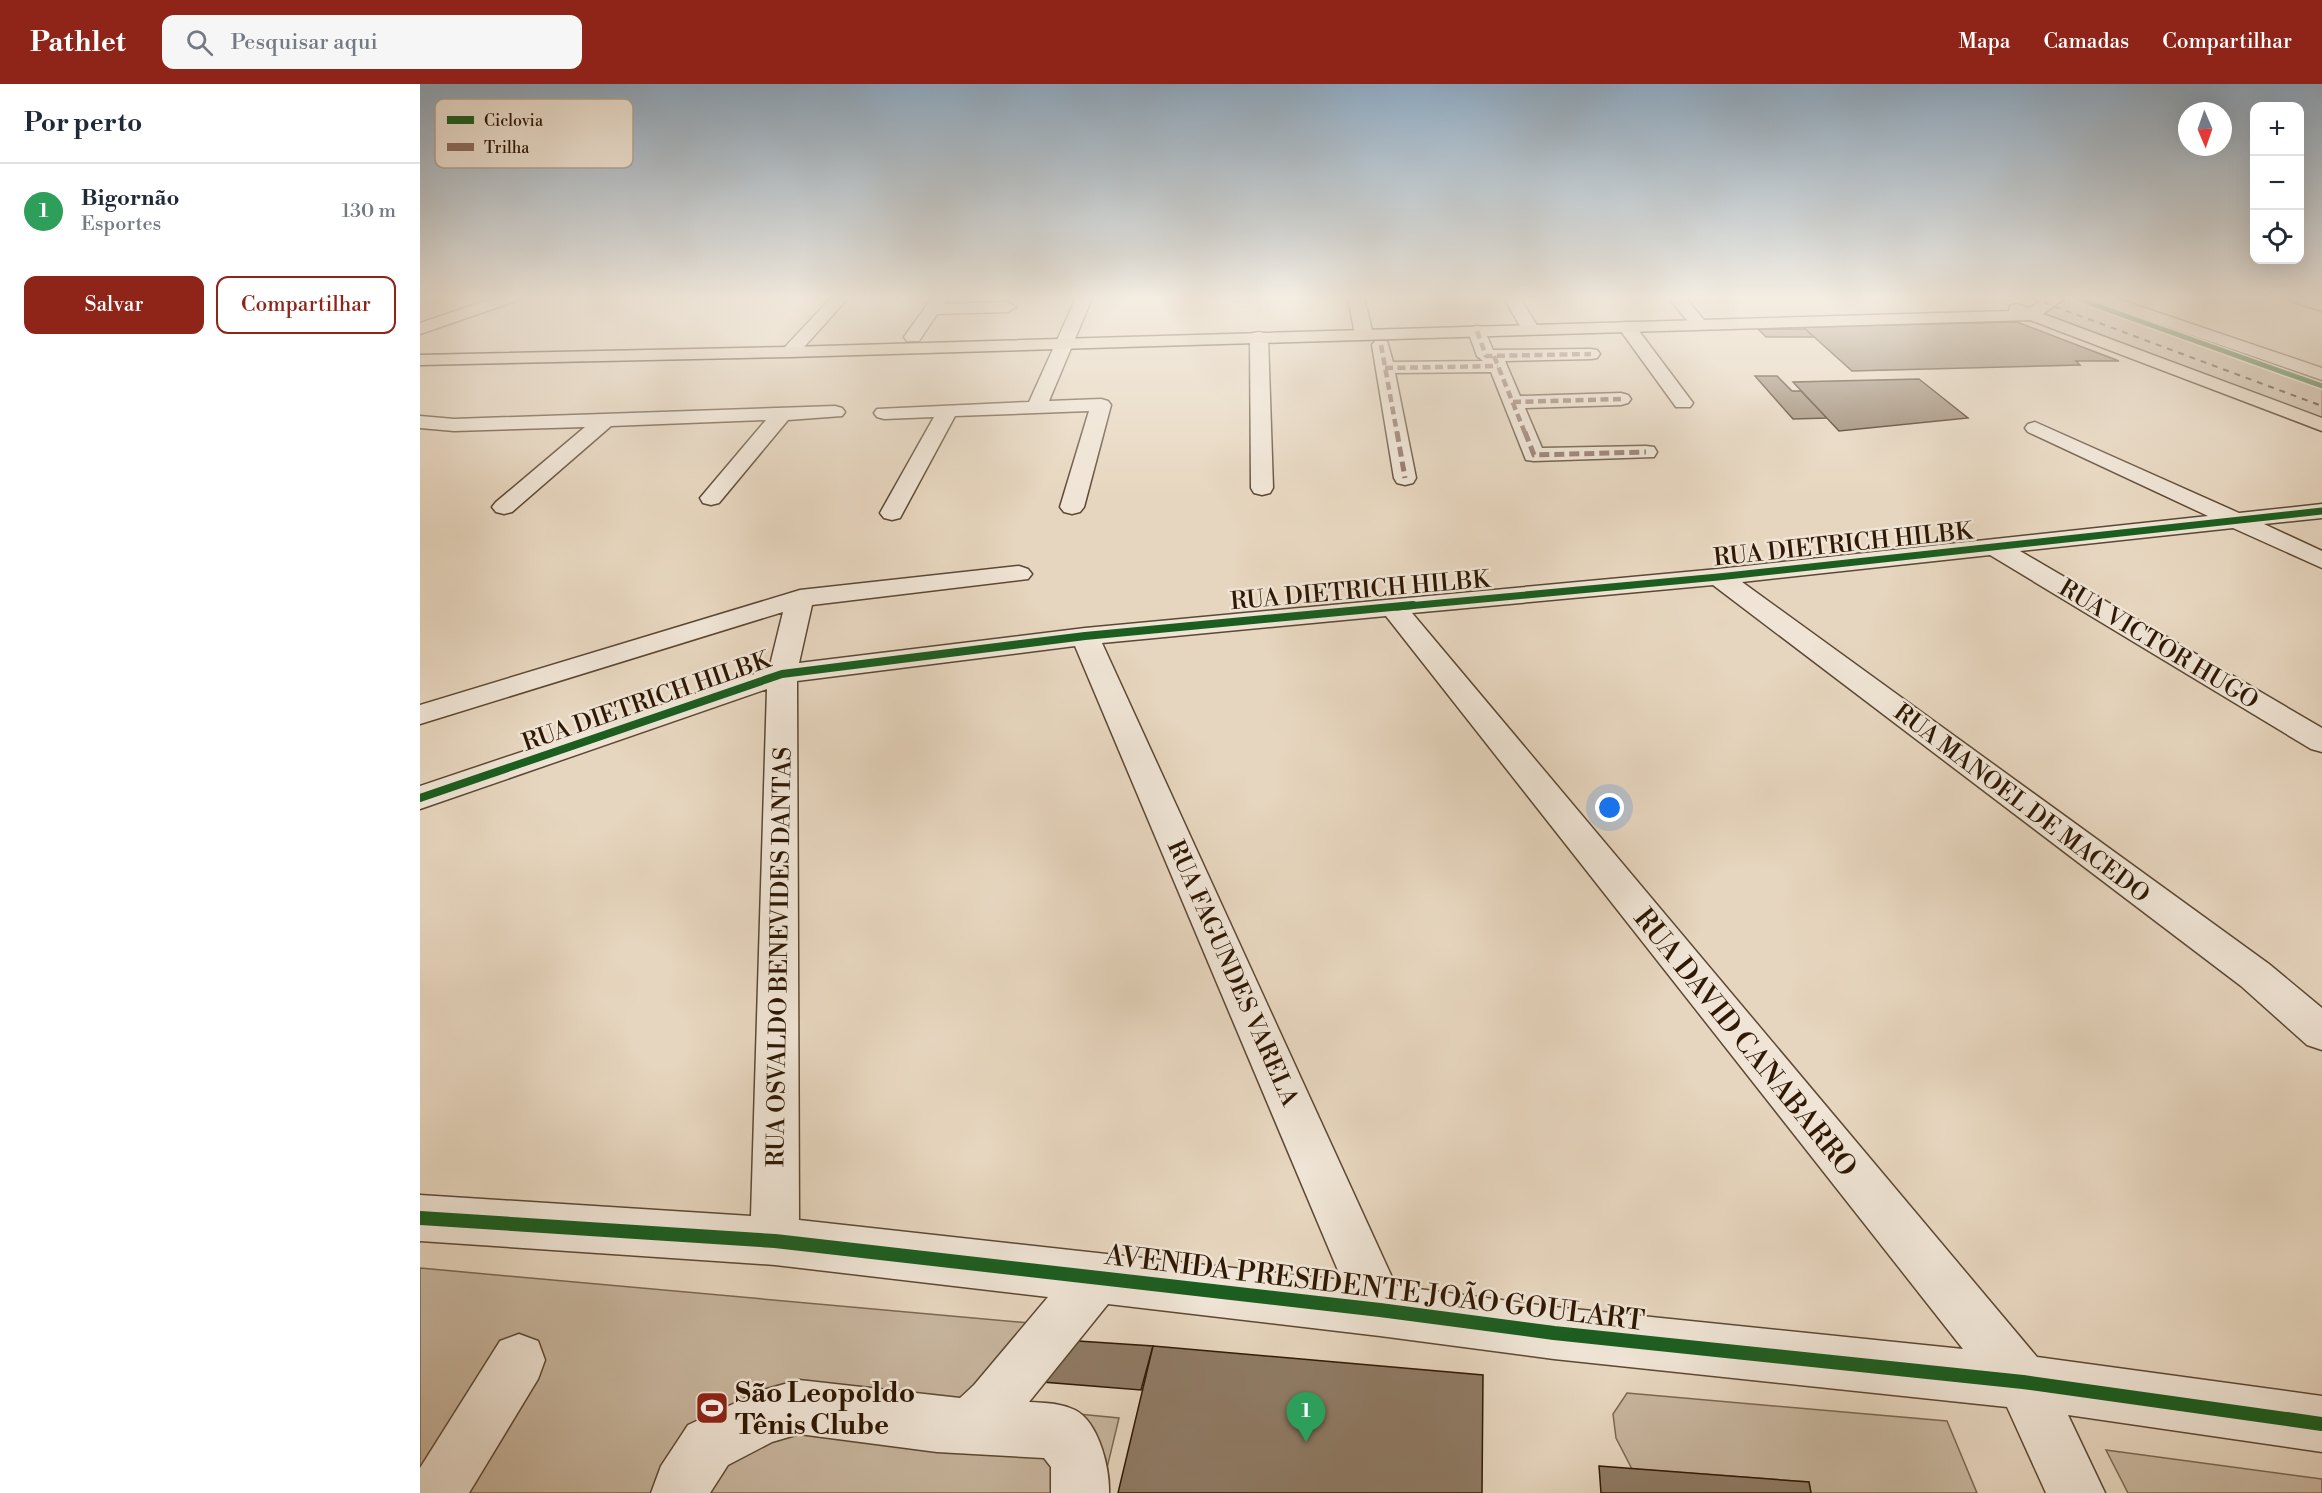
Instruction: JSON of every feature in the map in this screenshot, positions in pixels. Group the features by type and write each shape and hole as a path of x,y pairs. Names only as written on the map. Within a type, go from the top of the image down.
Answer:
{"main road":[{"path":"2159,364 2322,425"}],"street":[{"path":"1037,406 1057,364"},
{"path":"1260,364 1262,488"},
{"path":"1383,364 1405,478"},
{"path":"1385,368 1452,364"},
{"path":"1497,364 1534,456 1646,452"},
{"path":"1654,364 1683,403"},
{"path":"2292,364 2322,374"},
{"path":"1513,402 1621,399"},
{"path":"884,413 1101,405 1072,507"},
{"path":"892,513 948,410"},
{"path":"420,422 454,425 835,412"},
{"path":"711,498 782,414"},
{"path":"504,507 604,421"},
{"path":"2034,428 2322,560"},
{"name":"RUA DIETRICH HILBK","path":"420,798 782,674 1085,636 1392,606 1718,578 2322,511"},
{"name":"RUA VICTOR HUGO","path":"1995,547 2322,742"},
{"path":"420,714 800,598 1019,574"},
{"name":"RUA MANOEL DE MACEDO","path":"1718,578 2255,975 2322,1033"},
{"name":"RUA OSVALDO BENEVIDES DANTAS","path":"775,1241 782,674 800,598"},
{"name":"RUA DAVID CANABARRO","path":"1392,606 2023,1382 2076,1493"},
{"name":"RUA FAGUNDES VARELA","path":"1085,636 1380,1310"},
{"name":"AVENIDA PRESIDENTE JOÃO GOULART","path":"420,1218 775,1241 1380,1310 1566,1334 2023,1382 2322,1424"},
{"path":"970,1426 993,1404 1098,1277"},
{"path":"436,1493 519,1360"},
{"path":"680,1493 681,1486 708,1445 763,1417 799,1407 937,1424 1058,1431 1076,1451 1081,1479 1080,1493"}],"shaded area":[{"path":"2177,364 2277,364 2322,379 2322,418"},
{"name":"São Leopoldo Tênis Clube","path":"420,1268 1029,1323 1005,1407 1119,1418 1101,1493 420,1493"},
{"path":"1627,1393 1947,1421 1977,1493 1811,1493 1809,1482 1632,1469 1616,1438 1613,1414"},
{"path":"2106,1450 2322,1479 2322,1493 2128,1493"}],"building":[{"path":"1844,364 2080,365 1852,371"},
{"path":"1755,376 1777,376 1792,391 1801,391 1827,418 1793,419"},
{"path":"1919,379 1968,418 1839,431 1793,382"},
{"path":"1048,1339 1153,1346 1141,1390 1030,1381"},
{"path":"1153,1346 1483,1375 1482,1493 1118,1493"},
{"path":"1599,1466 1809,1482 1811,1493 1601,1493"}],"railway":[{"path":"2209,364 2322,406"}],"marked path":[{"path":"1384,364 1405,478"},
{"path":"1497,364 1534,455 1646,452"},
{"path":"1385,368 1498,366"},
{"path":"1513,402 1621,399"}],"cycle path":[{"path":"2260,364 2322,386"},
{"path":"420,798 782,674 1085,636 1718,577 2322,511"},
{"path":"420,1218 775,1241 1380,1310 1554,1333 2023,1382 2322,1424"}],"place":[{"name":"São Leopoldo Tênis Clube","path":"712,1408"},
{"name":"Bigornão","path":"1306,1442"}]}
